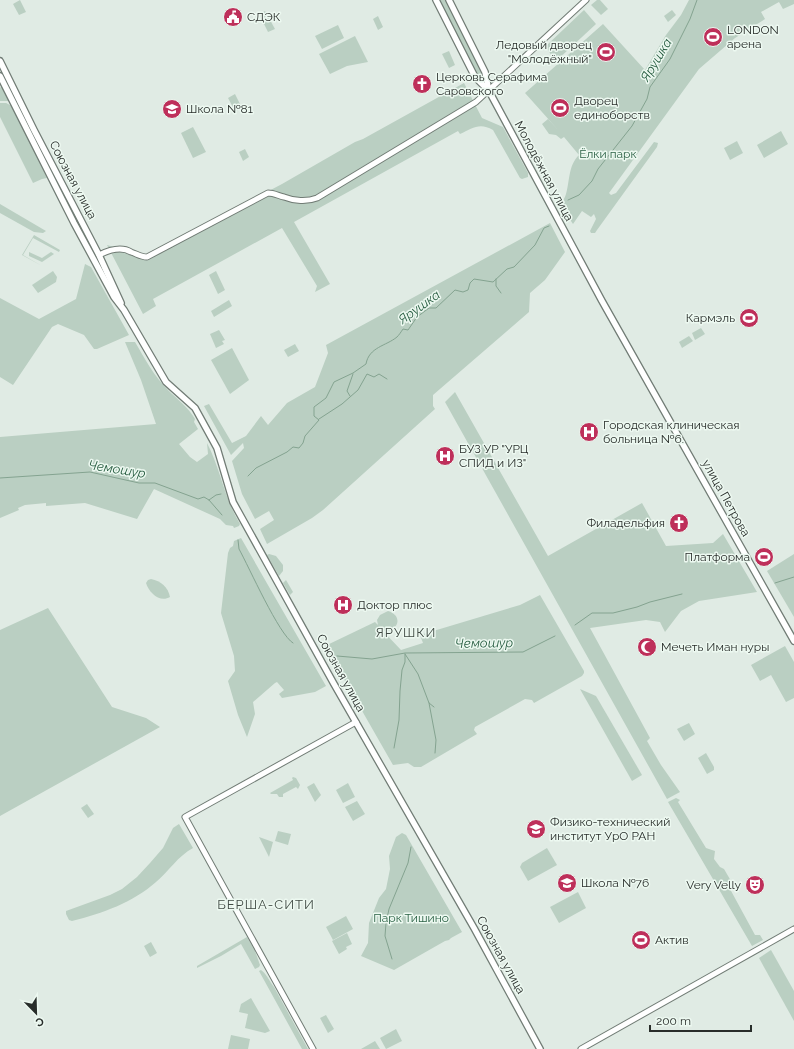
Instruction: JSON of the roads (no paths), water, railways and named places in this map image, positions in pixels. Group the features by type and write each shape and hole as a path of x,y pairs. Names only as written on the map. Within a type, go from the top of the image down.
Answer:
{"main road":[{"name":"Молодёжная улица","path":"436,0 475,77 489,91"},
{"name":"Молодёжная улица","path":"449,0 485,72 489,91 580,262"},
{"name":"Союзная улица","path":"0,61 3,77 74,223 166,382 195,408 217,448 233,502 356,722 474,928 540,1049"},
{"name":"Союзная улица","path":"3,77 99,255 116,296"},
{"name":"улица Петрова","path":"580,262 794,641"}],"street":[{"path":"99,255 108,250 121,249 129,250 142,257 147,257 268,193 274,193 293,200 311,200 317,198 476,102 586,0"},
{"path":"313,1049 185,817 356,722"},
{"path":"581,1049 794,929"}],"waterway":[{"name":"Ярушка","path":"568,200 579,195 592,181 598,169 632,126 647,99 650,87 670,59 690,19 697,0"},
{"name":"Ярушка","path":"248,476 256,468 287,452 293,447 299,448 303,443 305,436 319,420 314,416 314,407 326,398 334,382 353,373 366,364 368,358 374,350 393,340 403,329 408,330 417,317 429,308 436,308 455,290 463,292 468,290 470,283 474,279 493,282 507,269 514,267 535,245 544,228 549,226"},
{"path":"496,279 496,286 501,293"},
{"path":"350,396 347,391 353,374"},
{"path":"319,419 342,404 358,390 367,374 374,377 379,374 387,379"},
{"name":"Чемошур","path":"0,478 90,472 139,483 155,483 198,499 204,497 209,500 222,515"},
{"name":"Ярушка","path":"209,500 216,495 221,494"},
{"name":"Чемошур","path":"238,540 239,549 264,600 280,627 293,643"},
{"name":"Чемошур","path":"775,583 794,577"},
{"name":"Чемошур","path":"575,625 592,613 613,613 682,594"},
{"name":"Чемошур","path":"337,656 372,659 405,653 523,652 555,636"},
{"path":"405,654 418,674 429,703 434,707"},
{"path":"394,748 399,720 400,691 405,654"},
{"path":"429,703 436,740 435,753"},
{"path":"392,959 385,936 386,923 389,909 408,863 411,847"}],"place":[{"name":"СДЭК","path":"233,17"},
{"name":"LONDON арена","path":"713,37"},
{"name":"Ледовый дворец \"Молодёжный\"","path":"606,52"},
{"name":"Церковь Серафима Саровского","path":"422,84"},
{"name":"Дворец единоборств","path":"560,108"},
{"name":"Школа №81","path":"172,109"},
{"name":"Кармэль","path":"749,318"},
{"name":"Городская клиническая больница №6.","path":"589,432"},
{"name":"БУЗ УР \"УРЦ СПИД и ИЗ\"","path":"445,456"},
{"name":"Филадельфия","path":"679,523"},
{"name":"Платформа","path":"764,557"},
{"name":"Доктор плюс","path":"343,605"},
{"name":"Мечеть Иман нуры","path":"647,647"},
{"name":"Физико-технический институт УрО РАН","path":"536,829"},
{"name":"Школа №76","path":"567,883"},
{"name":"Very Velly","path":"755,885"},
{"name":"Актив","path":"641,940"}],"district":[{"name":"ЯРУШКИ","path":"406,632"},
{"name":"БЕРША-СИТИ","path":"266,904"}],"park label":[{"name":"Ёлки парк","path":"608,154"},
{"name":"Парк Тишино","path":"411,918"}]}
